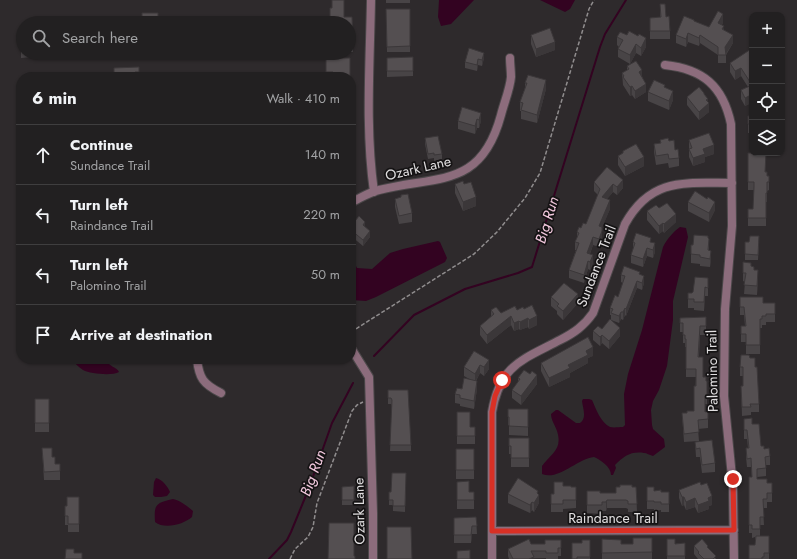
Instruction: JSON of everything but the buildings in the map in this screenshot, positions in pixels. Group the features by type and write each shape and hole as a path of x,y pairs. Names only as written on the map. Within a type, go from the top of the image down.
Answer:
{"street":[{"path":"371,0 369,129 370,167 374,192"},
{"name":"Ozark Lane","path":"356,200 374,192 445,178 469,167 479,160 492,141 496,131 511,77 510,58"},
{"name":"Palomino Trail","path":"665,65 682,67 697,73 713,85 723,99 731,124 732,226 725,309 724,396 733,479 734,559"},
{"name":"Sundance Trail","path":"492,559 492,412 495,396 502,380 520,361 577,331 587,322 593,313 625,224 632,212 646,197 660,188 673,184 732,182"},
{"name":"Ozark Lane","path":"356,356 369,376 373,559"},
{"path":"198,364 199,373 209,387 221,393"},
{"name":"Raindance Trail","path":"492,531 734,530"}],"path":[{"path":"356,329 474,254 497,232 525,198 540,173 589,9 594,0"},
{"path":"290,559 295,549 308,537 312,527 317,503 352,411 357,405 370,399"}],"shaded area":[{"path":"439,0 474,0 451,24 441,26 438,17"},
{"path":"540,0 575,0 570,9 565,12"},
{"path":"680,227 686,228 688,237 673,301 673,320 667,366 651,410 653,429 664,439 665,447 653,456 646,453 635,453 628,455 615,465 616,468 613,475 611,475 611,472 605,464 594,457 581,461 554,475 542,474 542,466 555,451 558,443 557,431 551,414 556,410 576,423 580,423 584,416 582,401 583,399 589,399 592,400 599,415 607,425 610,427 623,427 625,425 624,394 628,374 642,330 663,247 670,236"},
{"path":"438,241 440,242 447,258 445,262 376,297 366,301 356,300 356,266 357,268 372,269 390,253"},
{"path":"76,364 109,364 119,372 107,374 96,373 80,368"},
{"path":"156,478 163,482 168,488 170,492 167,496 155,497 153,495 154,482"},
{"path":"173,499 181,502 193,511 192,517 189,520 179,524 169,526 164,526 155,522 155,512 157,506 162,502"}],"waterway":[{"name":"Big Run","path":"374,356 414,315 465,289 518,273 532,267 600,47 605,34 626,0"},
{"name":"Big Run","path":"269,559 287,540 291,532 309,488 332,423 353,383"}],"route":[{"path":"502,380 495,396 492,412 492,531 734,530 733,479"}]}
